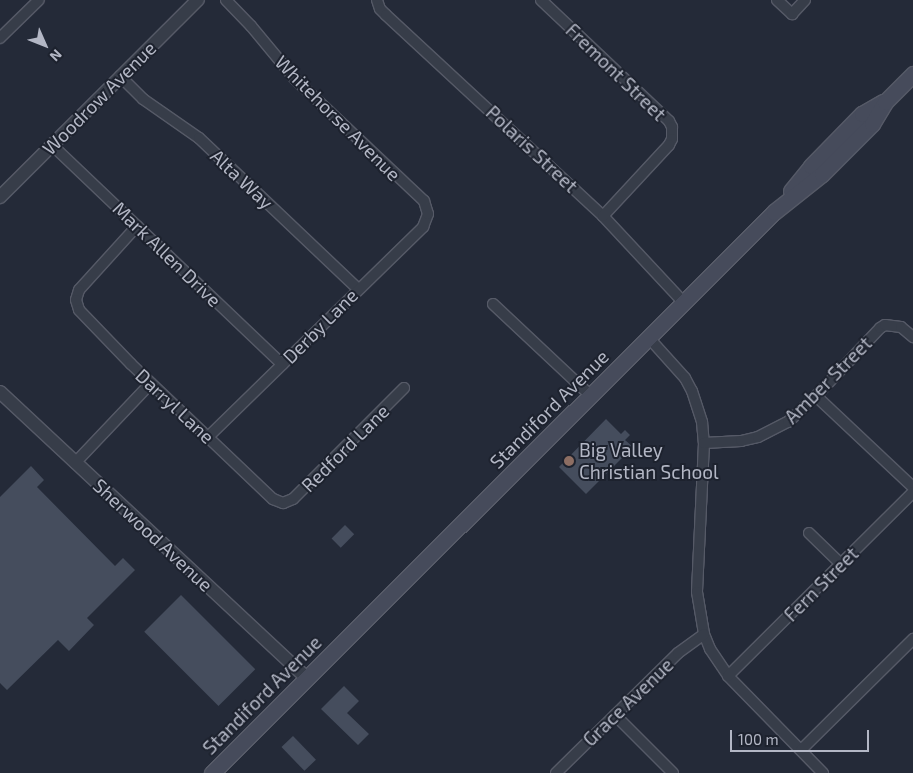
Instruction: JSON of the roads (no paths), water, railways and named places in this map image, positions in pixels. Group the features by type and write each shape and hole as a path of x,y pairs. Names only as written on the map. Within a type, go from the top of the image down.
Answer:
{"main road":[{"name":"Standiford Avenue","path":"212,773 774,212 822,174 872,124 885,102 913,74"}],"street":[{"path":"0,38 38,0"},
{"name":"Woodrow Avenue","path":"0,196 198,0"},
{"name":"Whitehorse Avenue","path":"226,0 251,26 295,79 424,201 428,214"},
{"name":"Polaris Street","path":"377,0 380,9 386,15 604,216 684,303"},
{"name":"Fremont Street","path":"541,0 669,121 672,127 672,139 669,145 604,216"},
{"path":"777,0 792,14 806,0"},
{"name":"Alta Way","path":"120,76 143,99 199,138 358,289"},
{"name":"Mark Allen Drive","path":"52,145 282,364"},
{"name":"Derby Lane","path":"208,437 423,227 428,214"},
{"name":"Darryl Lane","path":"137,226 79,290 76,300 79,310 151,383 272,500 283,503"},
{"path":"493,304 591,396"},
{"name":"Amber Street","path":"704,443 722,444 758,437 788,422 816,396 880,328 891,324 902,326 913,337"},
{"path":"649,338 675,364 692,391 702,422 704,443 697,592 704,634 710,649 728,676 823,773"},
{"path":"75,463 151,383"},
{"name":"Redford Lane","path":"283,503 293,499 404,388"},
{"name":"Sherwood Avenue","path":"0,392 307,678"},
{"path":"816,396 913,487"},
{"name":"Fern Street","path":"728,676 913,492"},
{"path":"809,533 841,564"},
{"name":"Grace Avenue","path":"556,773 678,653 704,634"},
{"path":"801,750 913,639"},
{"path":"615,715 673,773"}],"place":[{"name":"Big Valley Christian School","path":"569,461"}]}
